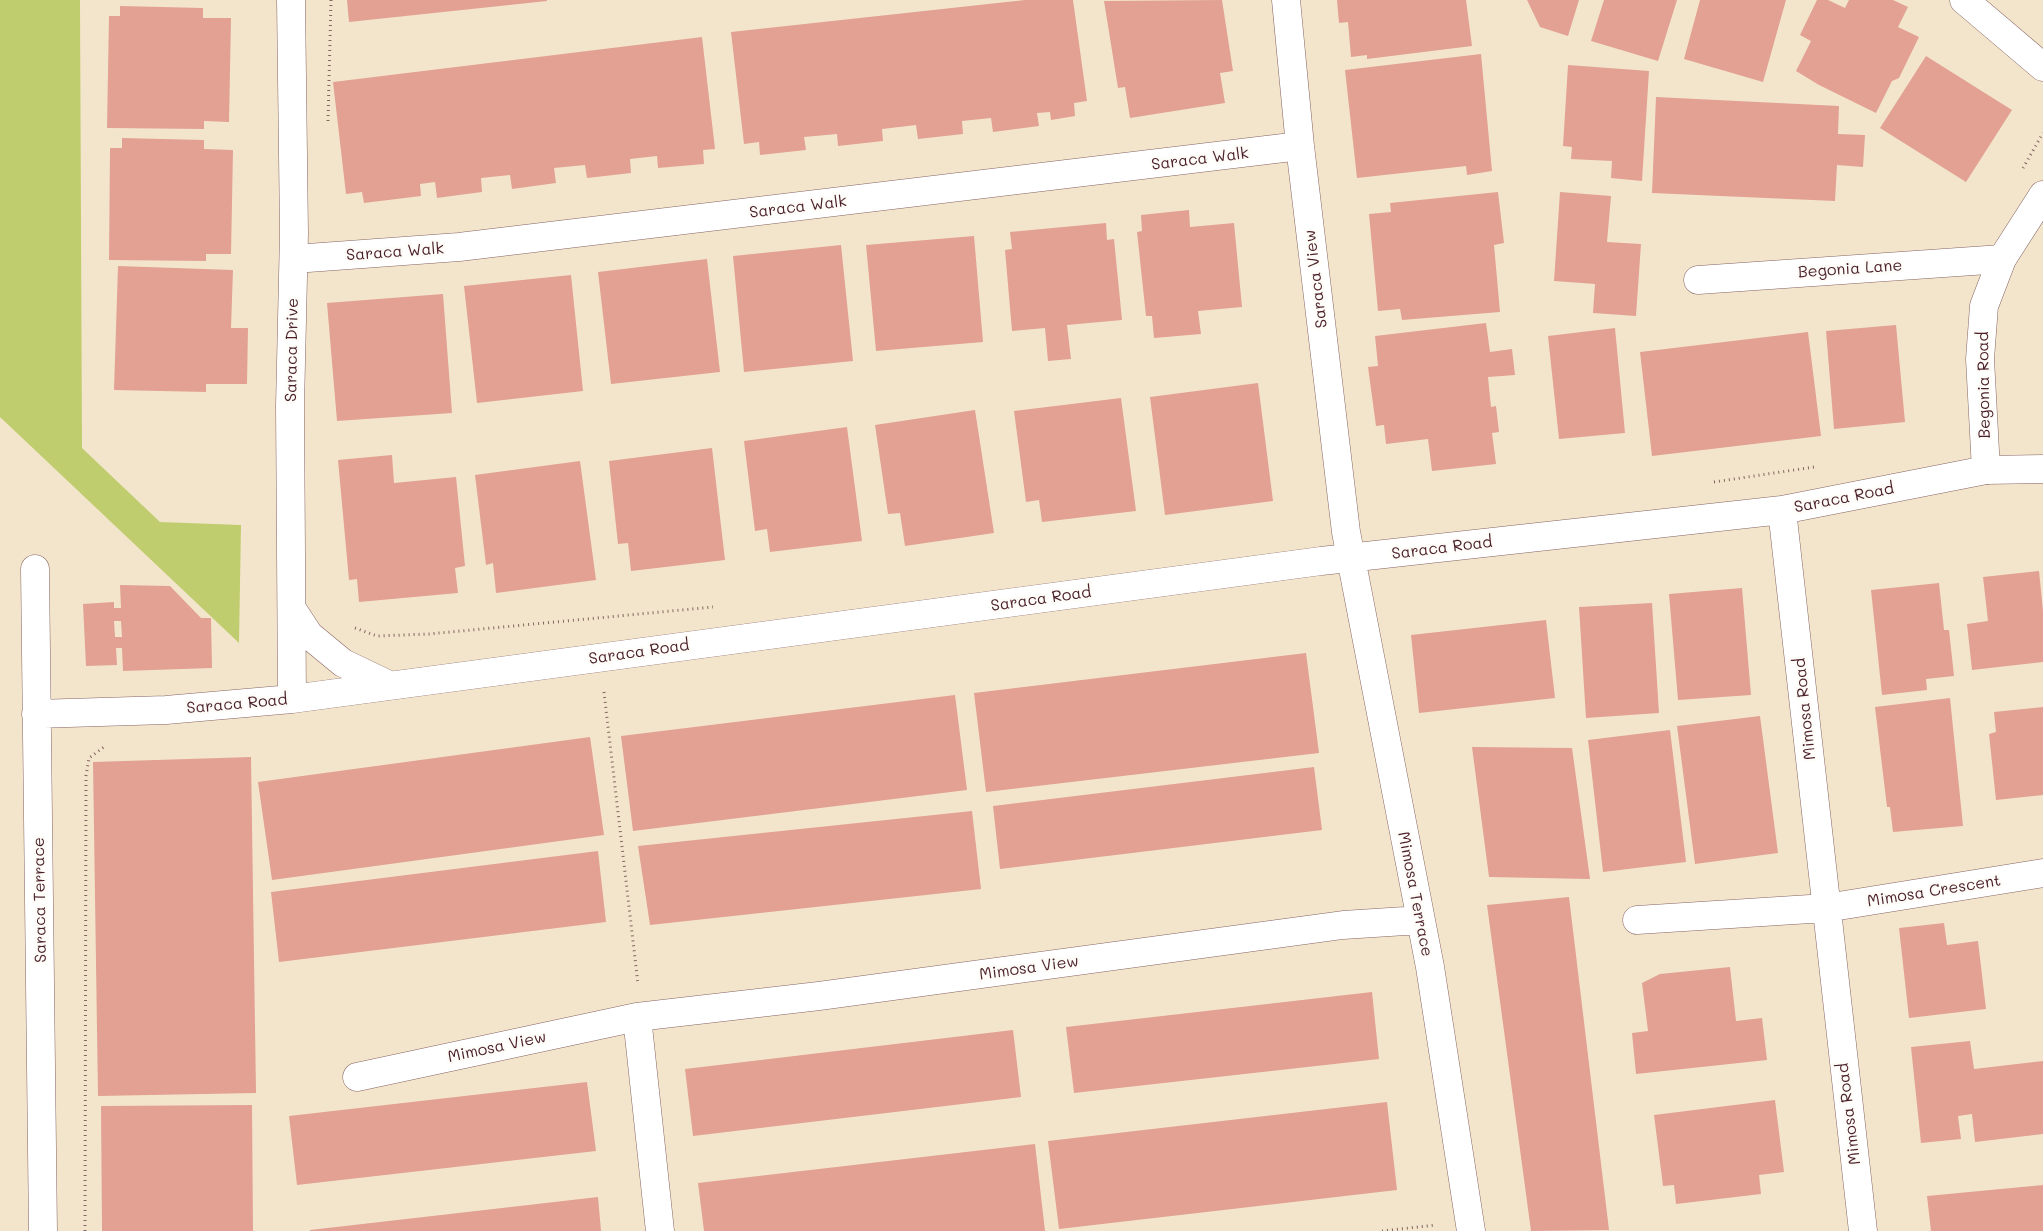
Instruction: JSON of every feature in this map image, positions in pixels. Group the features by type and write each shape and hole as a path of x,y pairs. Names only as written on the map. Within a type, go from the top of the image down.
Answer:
{"street":[{"name":"Saraca Drive","path":"291,0 294,259 290,406 292,699"},
{"name":"Saraca View","path":"1286,0 1300,146 1350,558"},
{"path":"1964,0 2043,67"},
{"name":"Saraca Walk","path":"294,259 459,247 1300,146"},
{"name":"Begonia Road","path":"1986,470 1980,360 1984,306 2002,259 2043,195"},
{"name":"Begonia Lane","path":"1698,280 2002,259"},
{"name":"Saraca Road","path":"36,714 166,710 292,699 1350,558 1782,510 1986,470 2043,469"},
{"name":"Mimosa Road","path":"1782,510 1863,1231"},
{"name":"Mimosa Terrace","path":"1350,558 1421,920 1470,1226"},
{"name":"Saraca Terrace","path":"35,569 41,935 43,1231"},
{"path":"292,609 309,635 343,663 389,685"},
{"name":"Mimosa Crescent","path":"1826,908 2043,873"},
{"path":"1637,920 1826,908"},
{"name":"Mimosa View","path":"357,1077 637,1017 829,995 1343,925 1421,920"},
{"path":"637,1017 660,1231"}],"path":[{"path":"595,693 614,691"},
{"path":"604,692 639,988"},
{"path":"85,1231 86,776 89,758 102,747 111,746"},
{"path":"1382,1231 1470,1226"}],"green space":[{"path":"0,0 80,0 82,448 160,522 241,525 239,643 0,417"}],"building":[{"path":"347,0 547,0 547,1 349,22"},
{"path":"1025,0 1073,0 1087,101 1074,103 1075,116 1051,120 1050,112 1037,113 1039,126 993,132 991,118 962,121 963,134 918,139 916,125 882,129 883,141 838,146 837,134 804,137 806,150 760,155 759,142 744,144 731,32"},
{"path":"1222,0 1233,71 1220,73 1225,103 1130,118 1125,87 1118,88 1104,1"},
{"path":"1337,0 1466,0 1472,46 1367,59 1367,55 1351,57 1348,22 1339,23"},
{"path":"1527,0 1579,0 1568,36 1540,27"},
{"path":"1604,0 1677,0 1658,61 1591,41"},
{"path":"1700,0 1786,0 1763,82 1684,59"},
{"path":"1817,0 1828,0 1845,8 1849,0 1893,0 1908,7 1898,27 1919,37 1899,78 1892,81 1876,113 1819,85 1796,71 1811,41 1800,35"},
{"path":"120,6 203,8 203,18 231,18 229,122 204,121 204,129 107,128 109,16 120,16"},
{"path":"702,37 715,149 703,150 704,164 658,168 657,156 630,159 631,173 587,178 585,165 554,168 556,183 512,189 510,175 481,178 482,192 437,198 435,182 420,184 421,196 364,203 362,192 346,194 333,82"},
{"path":"1481,54 1492,171 1467,175 1466,166 1357,178 1345,70"},
{"path":"1926,56 2012,110 1966,182 1880,128"},
{"path":"1568,65 1649,71 1642,181 1611,178 1612,161 1571,159 1572,147 1563,146"},
{"path":"1656,97 1839,106 1838,134 1865,135 1863,167 1837,165 1835,201 1652,193"},
{"path":"122,138 204,140 204,149 233,150 231,254 206,254 206,261 109,260 110,148 122,148"},
{"path":"1498,192 1504,243 1494,245 1500,312 1402,320 1400,309 1378,311 1369,214 1391,212 1390,203"},
{"path":"1560,192 1611,196 1607,242 1641,244 1636,316 1593,313 1595,284 1554,281"},
{"path":"1189,210 1190,227 1234,223 1242,307 1198,311 1201,334 1154,338 1152,316 1146,316 1137,232 1142,231 1141,215"},
{"path":"1106,223 1107,240 1114,239 1122,320 1067,325 1071,359 1048,361 1045,328 1012,331 1005,250 1012,249 1010,232"},
{"path":"974,236 983,342 876,351 866,245"},
{"path":"841,245 853,361 744,372 733,256"},
{"path":"707,259 720,372 611,384 598,272"},
{"path":"118,266 233,270 231,328 248,328 247,384 206,384 206,392 114,390"},
{"path":"571,275 583,391 477,403 464,286"},
{"path":"443,294 452,413 337,421 327,303"},
{"path":"1486,323 1490,352 1512,349 1515,375 1488,377 1491,407 1496,406 1499,432 1492,433 1496,464 1432,471 1428,439 1386,444 1384,425 1376,426 1368,367 1378,366 1375,336"},
{"path":"1896,325 1905,422 1834,429 1826,331"},
{"path":"1615,328 1625,433 1559,439 1548,336"},
{"path":"1808,332 1821,436 1652,456 1640,352"},
{"path":"1258,383 1273,501 1165,515 1150,397"},
{"path":"1121,398 1136,511 1042,522 1039,500 1026,502 1014,411"},
{"path":"975,410 994,533 905,546 900,513 888,514 875,425"},
{"path":"847,427 862,541 770,552 767,529 755,531 744,441"},
{"path":"712,448 725,560 631,571 628,543 618,544 609,461"},
{"path":"392,455 394,483 456,477 465,566 455,568 458,593 359,602 357,579 349,580 338,460"},
{"path":"580,461 596,580 496,593 493,563 486,565 475,475"},
{"path":"2039,571 2043,611 2043,662 1972,670 1967,624 1988,621 1983,577"},
{"path":"1939,583 1944,630 1949,630 1954,676 1926,679 1927,690 1882,695 1871,590"},
{"path":"120,585 170,586 201,618 211,618 212,668 123,671 122,648 116,648 117,665 86,666 83,604 114,602 114,608 121,608","holes":["114,621 121,621 122,637 115,637"]},
{"path":"1742,588 1751,695 1678,700 1669,594"},
{"path":"1652,603 1659,713 1586,718 1579,607"},
{"path":"1546,620 1555,698 1419,713 1411,635"},
{"path":"1306,653 1319,753 986,792 974,693"},
{"path":"955,695 967,790 633,831 621,736"},
{"path":"1950,698 1963,826 1893,832 1890,807 1887,807 1875,707"},
{"path":"2043,707 2043,795 1996,800 1989,734 1996,732 1994,712"},
{"path":"1760,716 1778,853 1695,864 1677,726"},
{"path":"1670,730 1686,862 1603,872 1588,740"},
{"path":"590,737 604,835 272,880 258,782"},
{"path":"1472,747 1572,748 1590,879 1489,877"},
{"path":"251,757 256,1093 98,1096 93,762"},
{"path":"1314,767 1322,830 1000,869 993,806"},
{"path":"972,811 981,889 650,925 638,846"},
{"path":"598,851 606,922 279,962 271,892"},
{"path":"1569,897 1609,1230 1531,1231 1487,905"},
{"path":"1944,923 1947,945 1978,941 1986,1009 1909,1018 1899,928"},
{"path":"1730,967 1736,1021 1762,1018 1767,1060 1636,1074 1632,1033 1648,1031 1642,983 1660,974"},
{"path":"1372,992 1379,1059 1074,1093 1066,1027"},
{"path":"1013,1030 1021,1097 693,1136 685,1069"},
{"path":"1970,1041 1974,1069 2043,1061 2043,1134 1975,1142 1972,1114 1958,1116 1961,1139 1921,1143 1911,1047"},
{"path":"587,1082 596,1151 297,1185 289,1116"},
{"path":"1775,1100 1784,1172 1759,1175 1761,1194 1676,1204 1674,1185 1663,1186 1654,1115"},
{"path":"1387,1102 1397,1190 1059,1229 1048,1141"},
{"path":"252,1105 253,1231 102,1231 101,1106"},
{"path":"1035,1144 1045,1231 704,1231 698,1183"},
{"path":"2043,1185 2043,1231 1931,1231 1927,1196"},
{"path":"598,1197 601,1231 310,1231 310,1230"}]}
